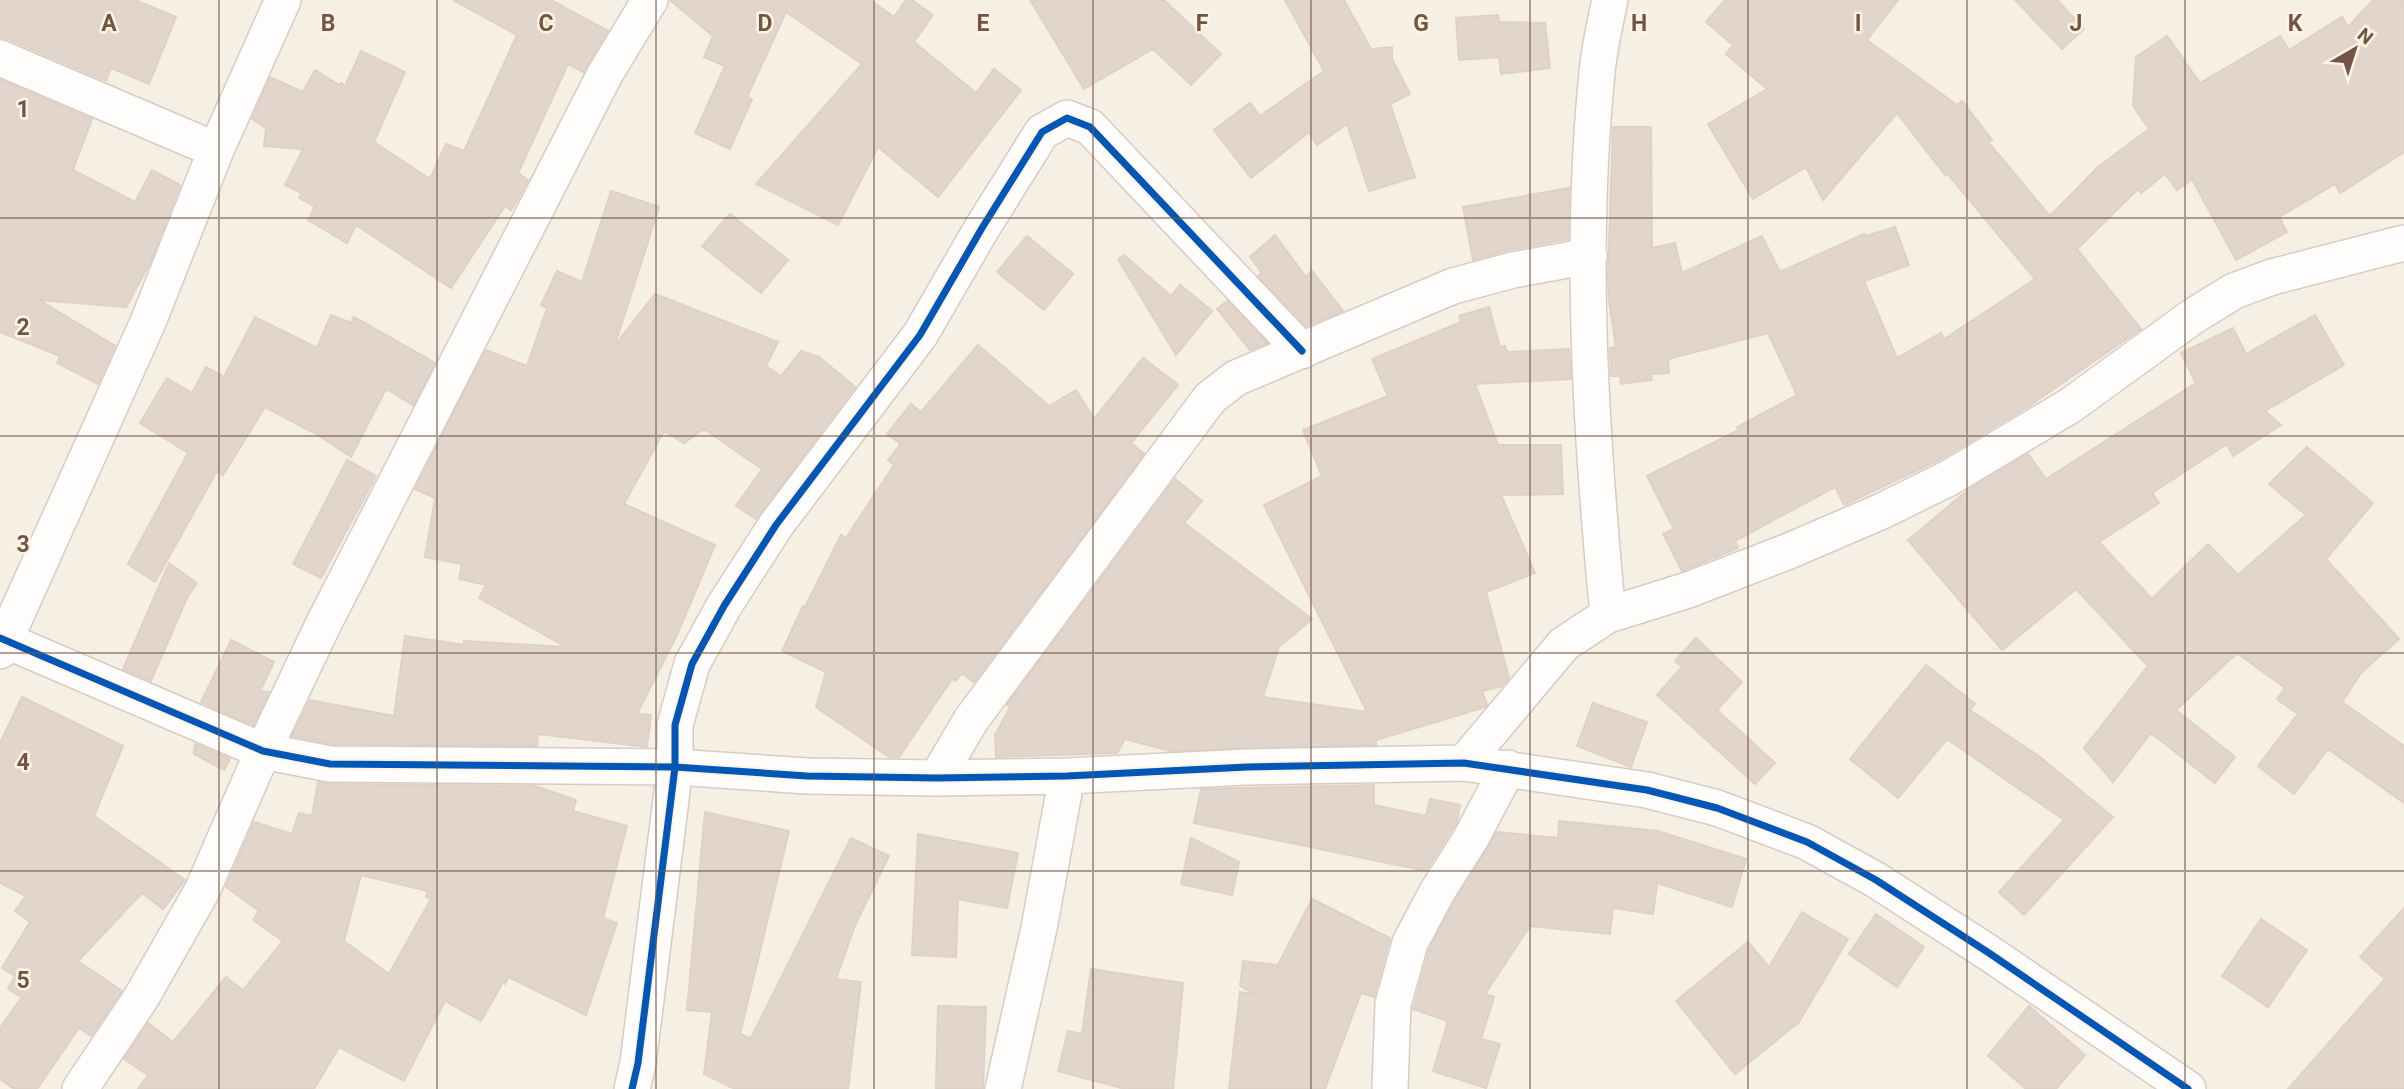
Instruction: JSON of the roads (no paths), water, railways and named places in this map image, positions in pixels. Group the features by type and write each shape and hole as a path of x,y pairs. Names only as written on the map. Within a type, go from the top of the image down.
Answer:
{"street":[{"path":"284,0 216,150 148,322 2,643 264,751 330,764 675,767 807,776 937,778 1067,776 1247,767 1464,763 1647,790 1717,808 1807,842 1876,880 2188,1089"},
{"path":"80,1089 141,998 202,891 323,625 599,87 650,0"},
{"path":"1608,615 1598,512 1589,256 1590,178 1597,71 1610,0"},
{"path":"0,58 216,150"},
{"path":"632,1089 638,1063 675,767 675,725 692,664 724,606 776,526 920,335 1042,132 1067,118 1090,127 1302,351"},
{"path":"1464,763 1564,644 1608,615 1688,590 1789,551 1882,511 1949,478 2071,405 2192,317 2234,291 2272,276 2404,243"},
{"path":"937,778 971,720 1210,398 1236,377 1452,286 1513,270 1589,256"},
{"path":"1390,1089 1393,1004 1410,943 1508,768"},
{"path":"1003,1089 1039,928 1067,776"}]}
